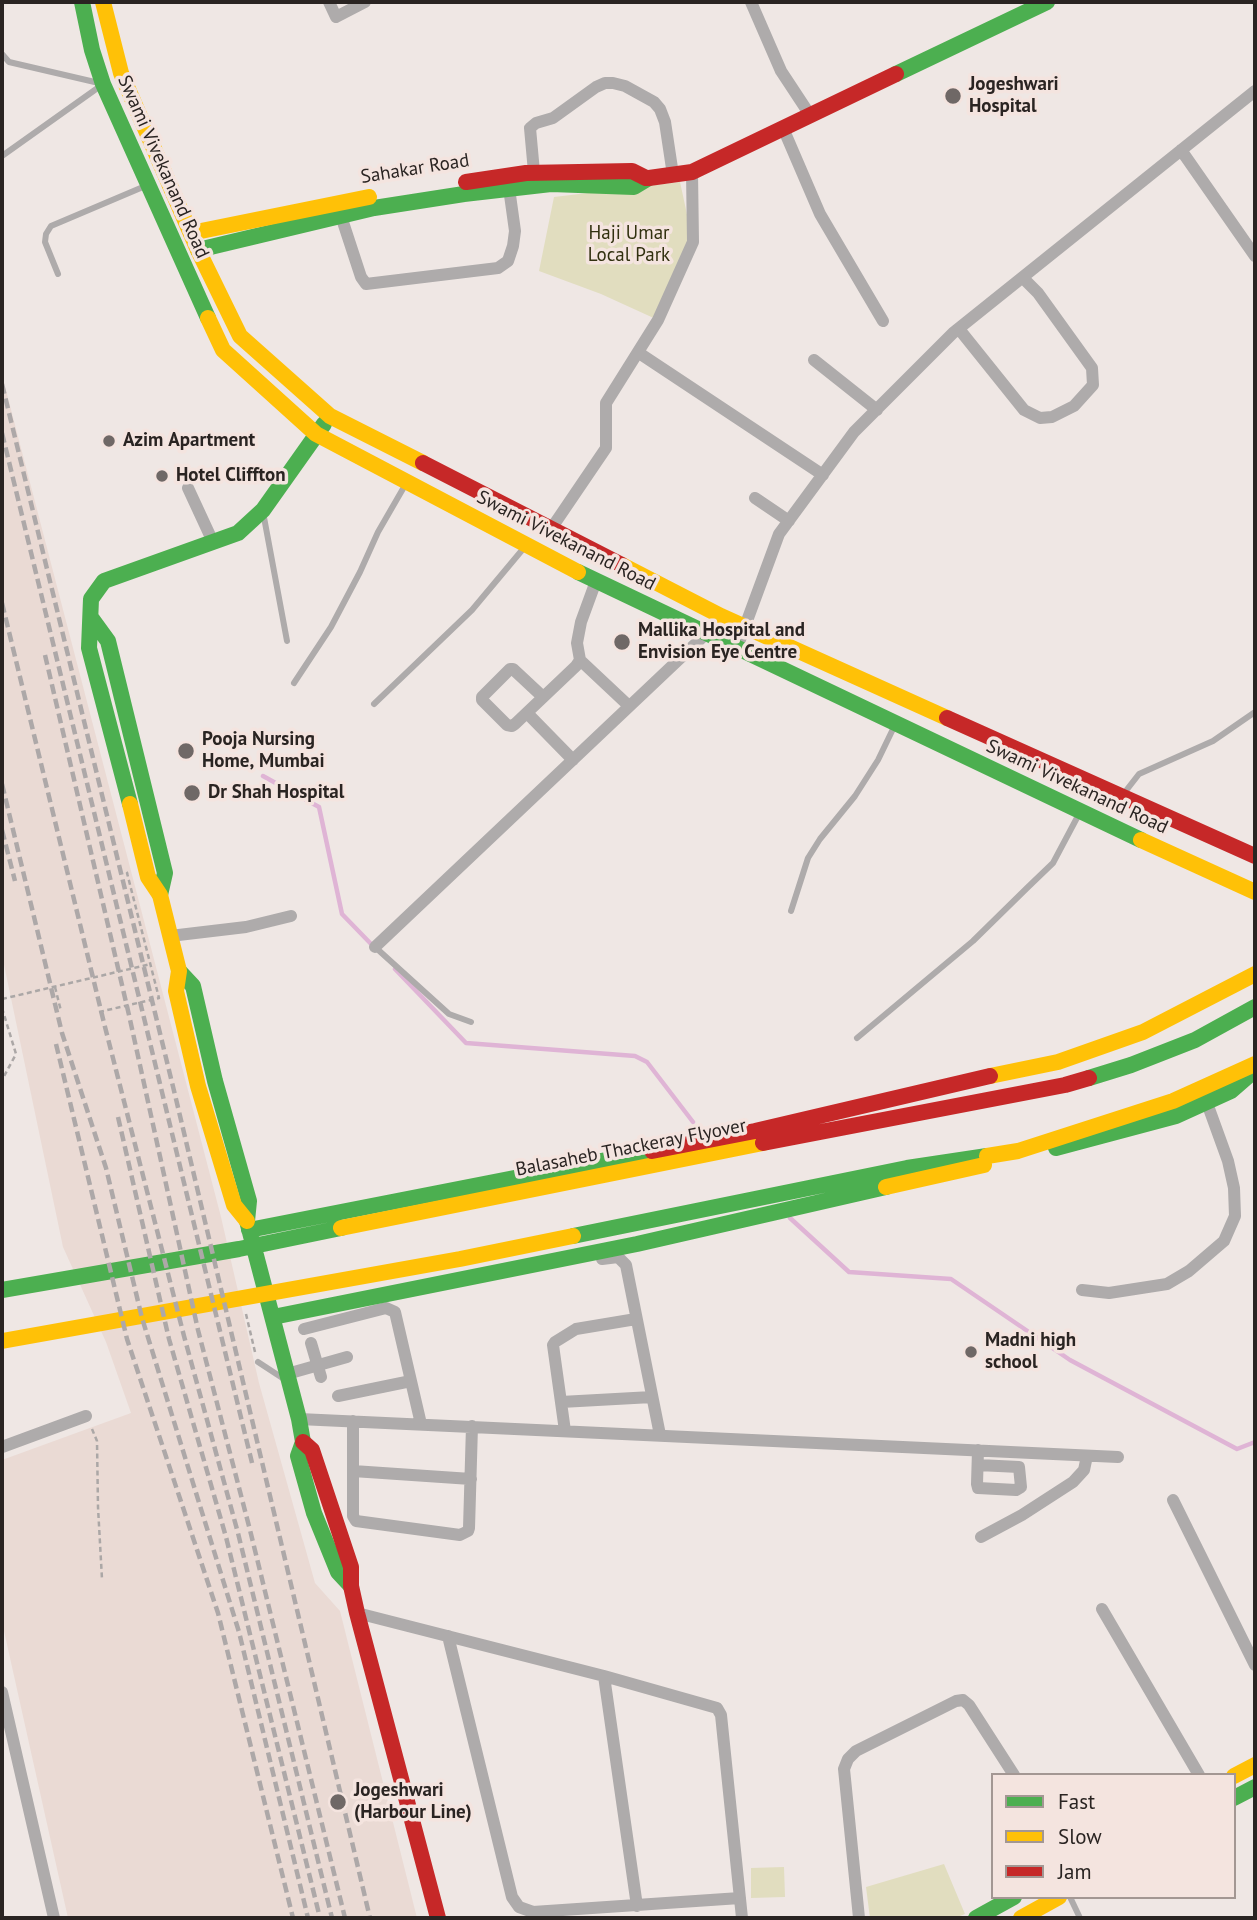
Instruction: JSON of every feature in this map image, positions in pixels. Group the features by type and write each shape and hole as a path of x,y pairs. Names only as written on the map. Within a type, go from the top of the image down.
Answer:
{"street":[{"name":"Swami Vivekanand Road","path":"82,2 92,50 103,84 223,350 316,434 596,581 1080,813 1255,892"},
{"name":"Swami Vivekanand Road","path":"103,2 121,73 198,250 240,336 330,416 721,616 1255,856"},
{"path":"330,2 336,17 365,2"},
{"path":"751,2 781,71 810,116"},
{"name":"Sahakar Road","path":"463,188 551,184 634,187 646,178 692,172 1047,2"},
{"path":"103,84 121,73"},
{"path":"534,172 530,128 536,123 553,118 587,92 605,83 625,86 654,102 660,109 665,122 673,175"},
{"path":"737,648 779,534 854,432 959,329 1255,91"},
{"path":"783,128 820,214 883,321"},
{"path":"1181,150 1255,256"},
{"name":"Sahakar Road","path":"191,233 463,188 534,172 632,171 646,178"},
{"path":"551,529 606,448 606,403 658,320 693,242 692,172"},
{"path":"340,209 361,277 366,284 498,268 508,261 513,246 515,231 509,188"},
{"name":"Sahakar Road","path":"198,250 340,209"},
{"path":"959,329 1024,410 1040,418 1052,416 1074,406 1093,385 1092,368 1038,293 1023,278"},
{"path":"639,353 823,475"},
{"path":"814,360 877,410"},
{"path":"248,1225 234,1205 204,1109 176,991 179,971 160,895 148,877 89,648 92,599 104,581 238,533 263,510 330,416"},
{"path":"188,488 213,542"},
{"path":"755,498 789,521"},
{"path":"596,581 581,622 577,643 580,660 629,706"},
{"path":"375,947 707,633 721,616"},
{"path":"92,619 108,641 129,726 165,873 160,895"},
{"path":"543,697 510,669 482,697 484,704 508,725 515,724 527,713 543,697 580,660"},
{"path":"527,713 573,760"},
{"path":"112,732 129,726"},
{"path":"137,831 154,828"},
{"path":"170,936 246,928 291,916"},
{"path":"179,971 193,986 249,1201 248,1225 274,1317 303,1442 312,1450 351,1567 351,1586 357,1613 438,1918"},
{"path":"248,1225 755,1131 1058,1062 1143,1032 1255,974"},
{"name":"Balasaheb Thackeray Flyover","path":"2,1290 274,1242 812,1133 1065,1085 1131,1065 1195,1040 1255,1007"},
{"path":"185,1030 202,1026"},
{"path":"2,1341 90,1323 460,1259 907,1168 1017,1151 1174,1101 1255,1064"},
{"path":"274,1317 637,1244 1091,1140 1176,1116 1207,1103 1231,1091 1255,1070"},
{"path":"1082,1290 1109,1293 1167,1284 1189,1271 1224,1241 1236,1216 1234,1188 1207,1103"},
{"path":"204,1109 222,1104"},
{"path":"540,1272 618,1257 626,1265 660,1435"},
{"path":"304,1329 391,1309 397,1316 422,1424"},
{"path":"565,1431 555,1342 576,1329 636,1319"},
{"path":"2,1350 68,1337"},
{"path":"311,1343 320,1371"},
{"path":"288,1378 320,1371 347,1357"},
{"path":"338,1396 411,1381"},
{"path":"561,1402 652,1398"},
{"path":"2,1447 86,1416"},
{"path":"299,1419 1118,1457"},
{"path":"353,1421 353,1516 356,1521 460,1535 469,1528 472,1426"},
{"path":"978,1451 978,1465"},
{"path":"981,1537 1022,1516 1073,1482 1084,1470 1087,1456"},
{"path":"353,1471 471,1479"},
{"path":"1173,1500 1255,1665"},
{"path":"1102,1609 1198,1773"},
{"path":"357,1613 717,1707 721,1715 742,1918"},
{"path":"448,1636 512,1897 519,1908 533,1912 740,1898"},
{"path":"604,1676 637,1906"},
{"path":"2,1692 54,1918"},
{"path":"859,1918 844,1769 848,1759 856,1751 956,1700 963,1700 969,1705 1013,1773"},
{"path":"1236,1775 1255,1765"},
{"path":"976,1918 1010,1899"},
{"path":"1015,1899 1023,1917 1055,1899"}],"lane":[{"path":"2,54 5,61 103,84"},
{"path":"2,156 103,84"},
{"path":"58,274 46,242 46,234 51,226 147,186"},
{"path":"294,684 331,627 378,532 407,483"},
{"path":"263,510 287,641"},
{"path":"374,704 471,610 526,546"},
{"path":"1122,796 1139,774 1213,741 1255,712"},
{"path":"790,911 808,858 855,796 878,760 895,724"},
{"path":"857,1038 973,940 1053,863 1080,813"},
{"path":"375,947 449,1014 471,1022"},
{"path":"258,1362 288,1378"},
{"path":"1071,1899 1080,1918"}],"path":[{"path":"99,1012 159,998 132,888"},
{"path":"2,999 151,964"},
{"path":"55,986 61,1012"},
{"path":"2,1008 16,1054 2,1080"},
{"path":"245,1307 258,1362"},
{"path":"86,1416 97,1441 97,1507 102,1579"}],"shaded area":[{"path":"2,375 221,1217 259,1383 315,1583 340,1611 417,1918 68,1918 2,1622 2,1460 131,1413 106,1342 63,1247 2,955"}],"green space":[{"name":"Haji Umar Local Park","path":"680,182 693,242 658,320 601,294 539,271 554,197"},
{"path":"944,1864 965,1914 955,1918 870,1918 866,1887"},
{"path":"784,1867 785,1897 751,1898 751,1868"}],"waterway":[{"path":"263,776 319,807 342,914 374,947"},
{"path":"395,969 466,1043 635,1056 647,1062 693,1122"},
{"path":"790,1218 849,1272 951,1279 1070,1360 1237,1449 1255,1442"}],"railway":[{"path":"2,384 176,1099 370,1918"},
{"path":"2,433 253,1467"},
{"path":"2,603 104,1023 184,1336 238,1533 332,1918"},
{"path":"45,655 129,1015 198,1330 345,1918"},
{"path":"2,784 62,1033 106,1168 142,1318 239,1632 308,1918"},
{"path":"2,830 15,881"},
{"path":"56,1044 127,1339 218,1613 293,1918"},
{"path":"118,1117 169,1339 226,1537 320,1918"}],"traffic: fast":[{"path":"82,2 92,50 103,84 208,318"},
{"path":"896,74 1047,2"},
{"path":"198,250 374,208 551,184 634,187 649,178"},
{"path":"130,804 89,648 91,599 104,581 238,533 263,510 324,424"},
{"path":"578,572 1141,840"},
{"path":"92,619 108,641 165,873 160,895"},
{"path":"179,971 193,986 215,1081 249,1201 247,1221 299,1419 303,1442 298,1456 314,1513 338,1572 351,1586"},
{"path":"1089,1078 1195,1040 1255,1007"},
{"path":"1056,1148 1176,1116 1231,1091 1255,1070"},
{"path":"249,1230 652,1151"},
{"path":"573,1236 907,1168 987,1156"},
{"path":"273,1317 637,1244 886,1187"},
{"path":"2,1290 239,1249 341,1228"},
{"path":"1236,1797 1255,1787"},
{"path":"976,1918 1010,1899"}],"traffic: slow":[{"path":"103,2 121,73 198,250 240,336 330,416 423,463"},
{"path":"191,233 369,197"},
{"path":"208,318 223,350 316,434 578,572"},
{"path":"622,565 721,616 947,718"},
{"path":"130,804 148,877 160,895 179,971 176,991 198,1086 234,1205 247,1221"},
{"path":"1141,840 1255,892"},
{"path":"990,1076 1058,1062 1143,1032 1255,974"},
{"path":"987,1156 1018,1151 1173,1101 1255,1064"},
{"path":"341,1228 763,1143"},
{"path":"886,1187 984,1165"},
{"path":"2,1341 460,1259 573,1236"},
{"path":"1236,1775 1255,1765"},
{"path":"1021,1918 1055,1899"}],"traffic: jam":[{"path":"649,178 692,172 896,74"},
{"path":"466,182 526,173 632,171 646,178"},
{"path":"423,463 622,565"},
{"path":"947,718 1255,856"},
{"path":"652,1151 755,1131 990,1076"},
{"path":"763,1143 1065,1085 1089,1078"},
{"path":"303,1442 312,1450 351,1567 351,1586 357,1613 438,1918"}],"place":[{"name":"Jogeshwari Hospital","path":"953,96"},
{"name":"Azim Apartment","path":"109,441"},
{"name":"Hotel Cliffton","path":"162,476"},
{"name":"Mallika Hospital and Envision Eye Centre","path":"622,642"},
{"name":"Pooja Nursing Home, Mumbai","path":"186,751"},
{"name":"Dr Shah Hospital","path":"192,793"},
{"name":"Madni high school","path":"971,1352"},
{"name":"Jogeshwari (Harbour Line)","path":"338,1802"}]}
